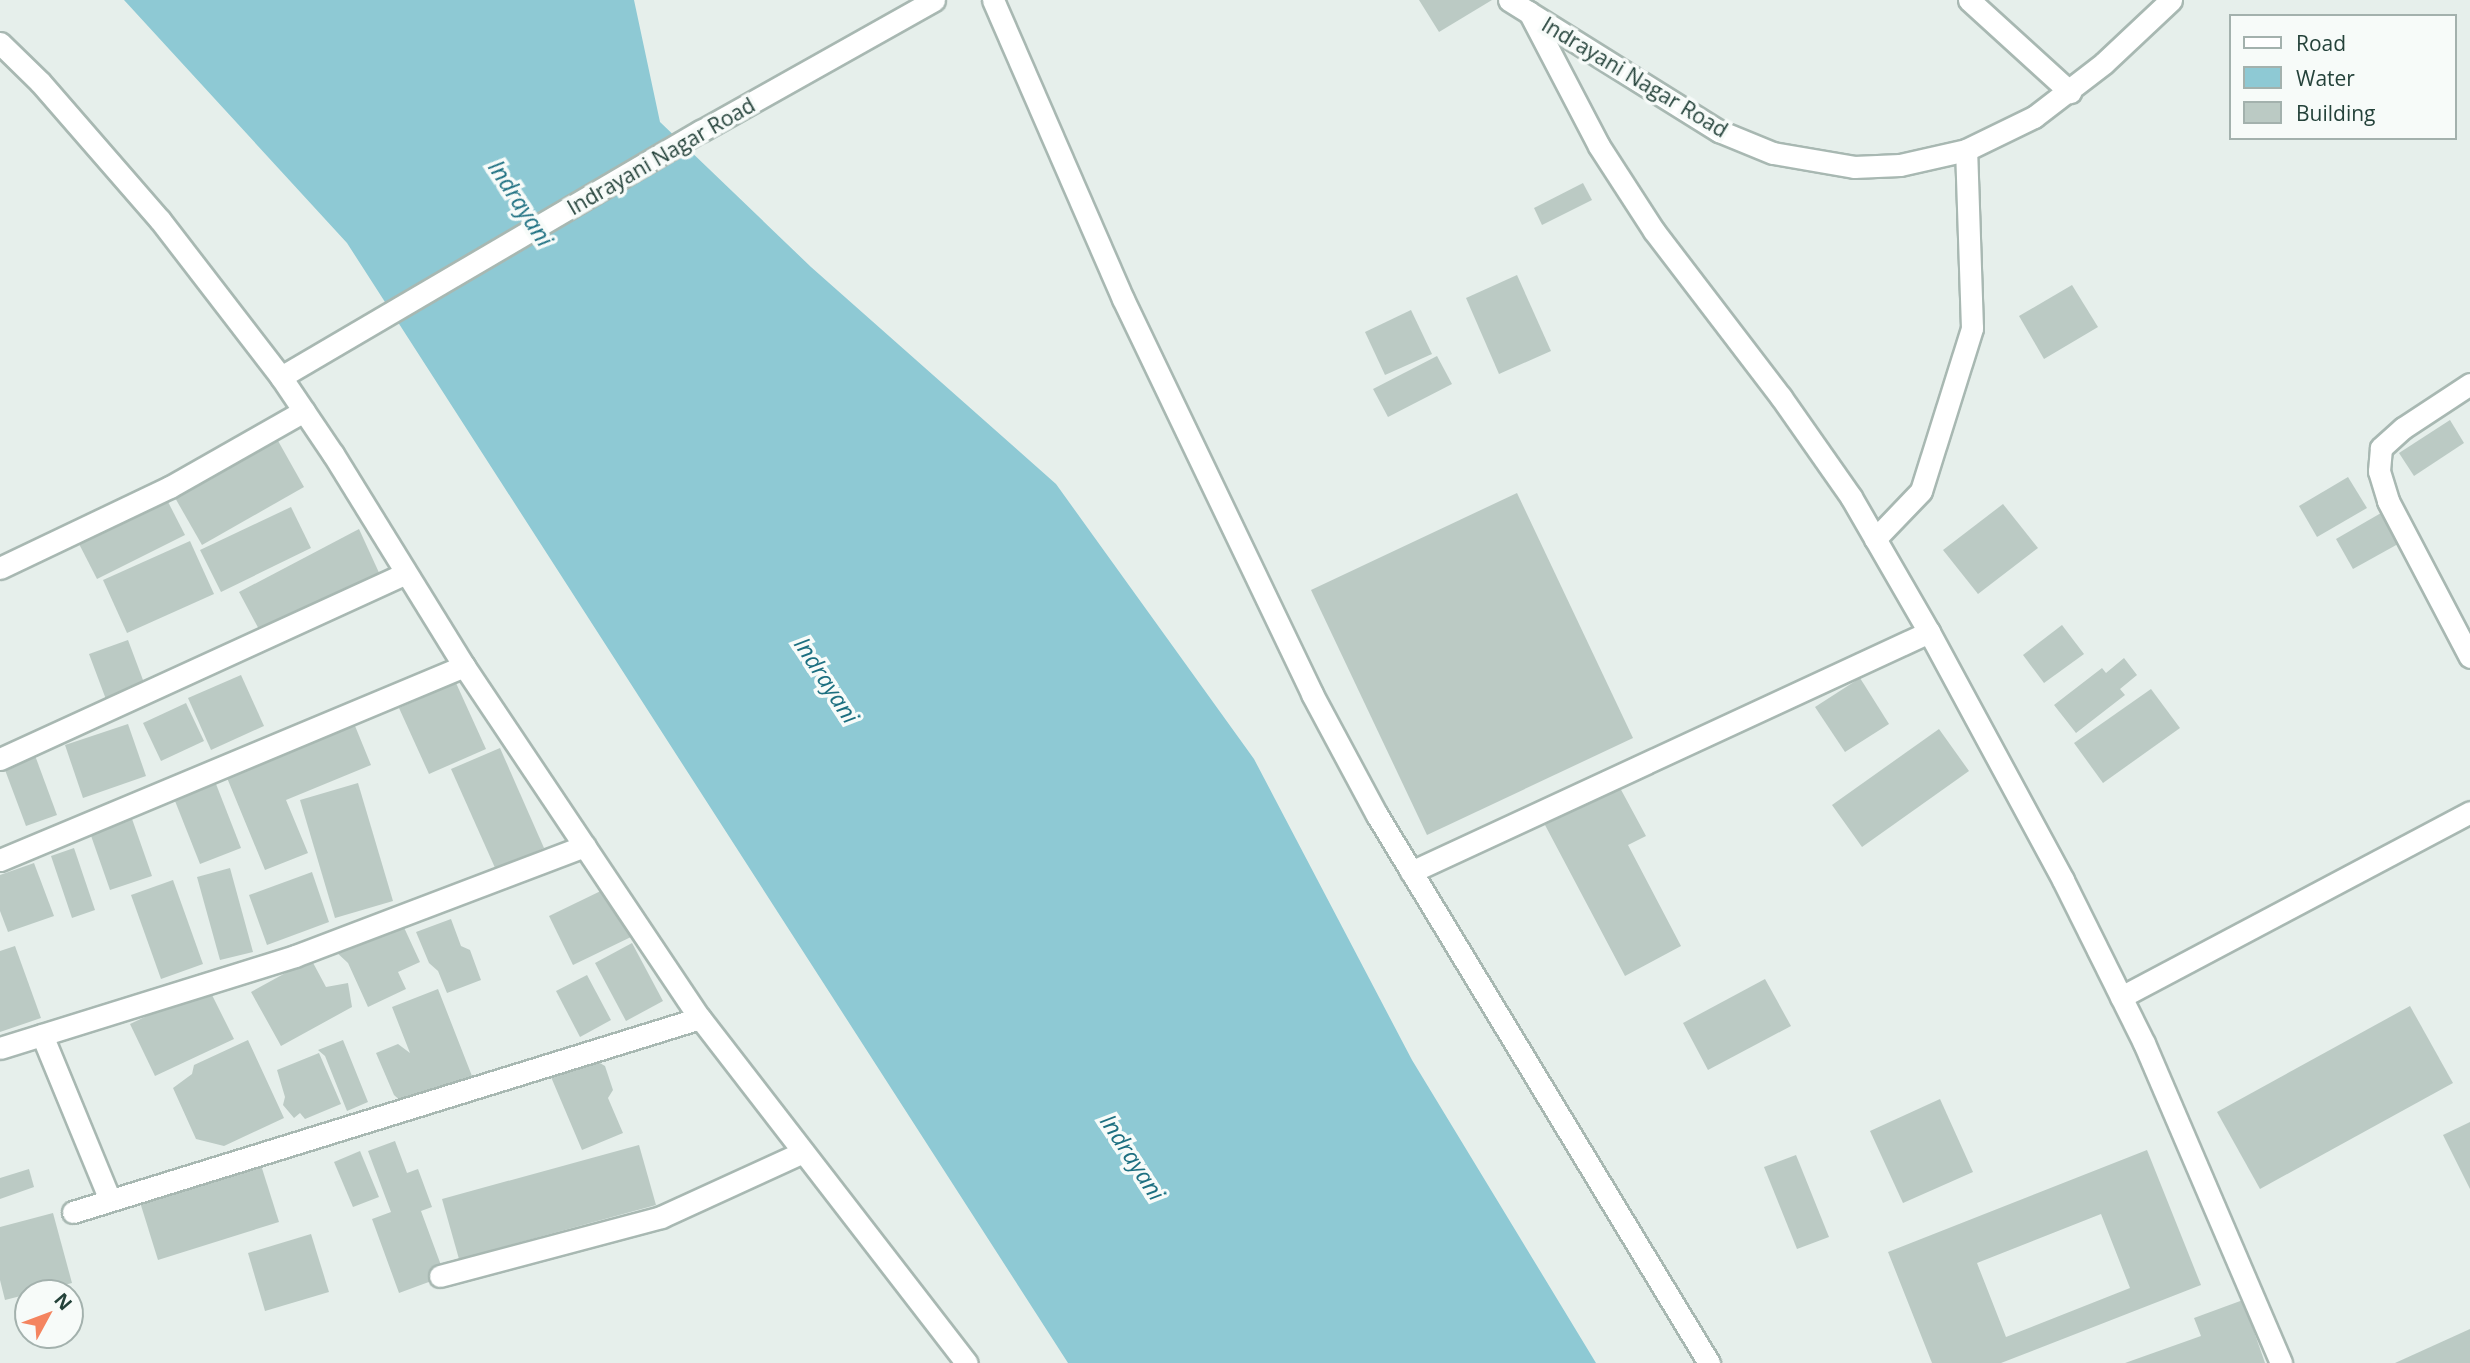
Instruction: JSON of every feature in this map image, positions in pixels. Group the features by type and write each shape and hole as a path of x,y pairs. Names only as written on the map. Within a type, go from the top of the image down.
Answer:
{"street":[{"name":"Indrayani Nagar Road","path":"281,377 701,131 934,0"},
{"path":"993,0 1123,299 1306,681 1411,872 1709,1363"},
{"name":"Indrayani Nagar Road","path":"1509,0 1719,131 1773,153 1854,167 1900,165 1966,150 2034,117 2070,92 2171,0"},
{"path":"1969,0 2070,92"},
{"path":"1529,12 1600,146 1654,231 1781,397 1851,498 1929,632 2063,880 2121,998 2281,1363"},
{"path":"0,43 40,82 160,220 281,377 464,666 700,1018 967,1363"},
{"path":"1875,539 1921,491 1972,328 1966,150"},
{"path":"2470,384 2403,428 2381,448 2379,471 2388,501 2470,657"},
{"path":"0,568 170,488 304,411"},
{"path":"0,760 405,574"},
{"path":"1411,872 1929,632"},
{"path":"0,860 464,666"},
{"path":"2121,998 2470,812"},
{"path":"0,1048 295,956 585,846"},
{"path":"72,1212 700,1018"},
{"path":"42,1035 110,1200"},
{"path":"440,1276 661,1217 803,1152"}],"water":[{"name":"Indrayani","path":"124,0 634,0 660,122 811,267 1056,484 1254,759 1412,1060 1596,1363 1068,1363 347,243"}],"building":[{"path":"1419,0 1492,0 1439,32"},
{"path":"1583,183 1592,200 1542,225 1534,208"},
{"path":"1517,275 1551,351 1499,374 1466,298"},
{"path":"2072,285 2098,327 2044,359 2019,316"},
{"path":"1411,310 1432,354 1385,375 1365,332"},
{"path":"1437,356 1452,384 1388,417 1373,389"},
{"path":"2450,420 2464,443 2414,476 2399,453"},
{"path":"277,439 304,487 202,545 174,496"},
{"path":"2348,477 2367,508 2317,537 2299,506"},
{"path":"1517,493 1633,738 1427,835 1311,590"},
{"path":"165,496 185,535 97,579 77,540"},
{"path":"2003,504 2038,548 1978,594 1943,550"},
{"path":"291,507 311,548 221,592 200,550"},
{"path":"2381,513 2398,544 2353,569 2336,539"},
{"path":"359,529 381,577 262,635 239,592"},
{"path":"190,541 214,594 127,633 103,580"},
{"path":"2062,625 2084,654 2044,683 2023,655"},
{"path":"128,640 146,688 107,702 89,654"},
{"path":"2124,658 2137,675 2120,689 2125,695 2076,733 2054,705 2102,668 2106,673"},
{"path":"241,675 264,726 211,750 188,698"},
{"path":"1860,678 1889,724 1845,752 1815,707"},
{"path":"456,683 486,749 429,774 399,708"},
{"path":"2151,689 2180,728 2103,783 2074,743"},
{"path":"186,703 204,741 161,761 143,723"},
{"path":"353,721 371,765 286,800 308,853 265,870 225,773"},
{"path":"128,724 146,776 83,798 65,745"},
{"path":"1939,729 1969,771 1862,847 1832,805"},
{"path":"500,748 544,848 496,870 451,769"},
{"path":"33,750 57,815 26,826 2,762"},
{"path":"358,783 393,901 335,918 300,800"},
{"path":"216,784 241,848 200,864 175,801"},
{"path":"1619,786 1646,836 1628,845 1681,946 1625,976 1545,825"},
{"path":"131,816 152,876 110,890 89,830"},
{"path":"74,848 95,910 72,918 51,856"},
{"path":"34,863 54,916 8,932 0,911 0,875"},
{"path":"230,868 253,952 220,960 197,877"},
{"path":"312,872 329,922 267,945 249,895"},
{"path":"173,880 203,964 161,979 131,895"},
{"path":"609,887 633,936 573,965 549,916"},
{"path":"451,919 461,946 470,950 481,980 447,993 438,971 429,963 416,932"},
{"path":"401,921 420,962 398,972 406,989 368,1007 348,963 334,950"},
{"path":"632,943 663,1001 626,1021 595,963"},
{"path":"15,946 41,1018 0,1032 0,951"},
{"path":"311,959 326,987 348,983 352,1007 281,1046 251,992"},
{"path":"587,975 611,1020 580,1037 556,991"},
{"path":"1765,979 1791,1026 1708,1070 1683,1023"},
{"path":"208,987 234,1039 155,1076 130,1024"},
{"path":"438,989 472,1076 403,1103 394,1095 376,1053 398,1044 410,1053 392,1007"},
{"path":"2410,1006 2453,1083 2260,1189 2217,1112"},
{"path":"248,1040 284,1118 224,1146 196,1139 173,1088 192,1074 194,1065"},
{"path":"343,1040 368,1102 347,1111 325,1056 318,1050"},
{"path":"319,1053 341,1104 305,1119 300,1113 294,1118 283,1105 285,1097 277,1070"},
{"path":"593,1059 605,1066 613,1090 608,1098 623,1133 582,1150 551,1077"},
{"path":"1940,1099 1973,1172 1903,1203 1870,1131"},
{"path":"2470,1122 2470,1189 2443,1135"},
{"path":"395,1141 407,1173 418,1169 432,1207 421,1211 445,1276 399,1293 372,1219 391,1212 368,1151"},
{"path":"639,1145 656,1205 459,1259 442,1199"},
{"path":"2147,1150 2201,1285 2001,1363 1932,1363 1888,1252","holes":["2101,1214 2130,1288 2006,1337 1977,1263"]},
{"path":"360,1151 379,1197 353,1207 334,1162"},
{"path":"1796,1155 1829,1237 1797,1249 1764,1167"},
{"path":"260,1162 279,1222 158,1260 139,1199"},
{"path":"29,1169 34,1187 0,1199 0,1178"},
{"path":"53,1213 71,1279 14,1279 14,1298 5,1300 0,1280 0,1227"},
{"path":"311,1234 329,1292 265,1311 248,1253"},
{"path":"2243,1300 2265,1363 2125,1363 2201,1336 2194,1318"},
{"path":"2470,1329 2470,1363 2395,1363"}]}
